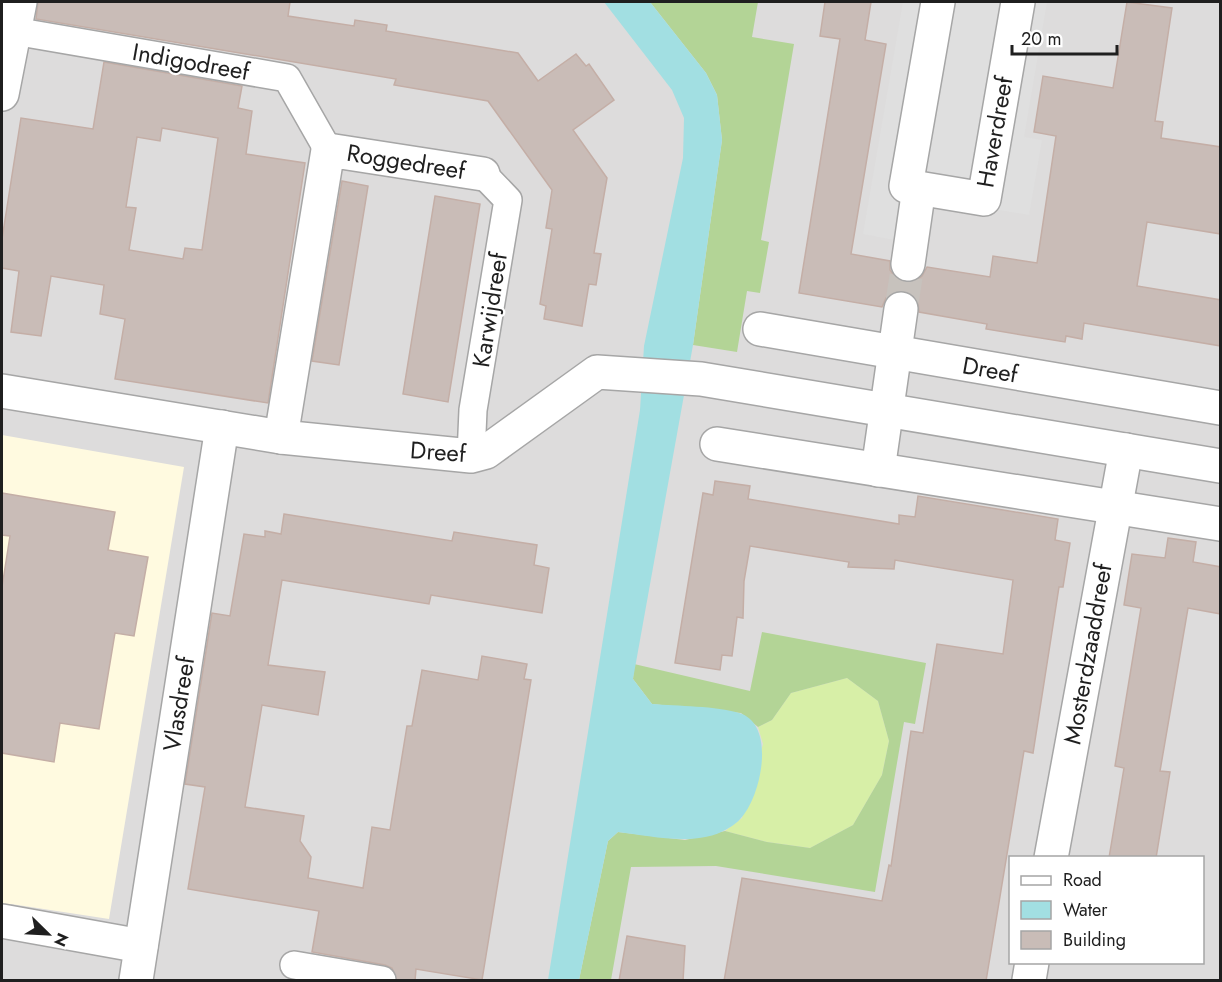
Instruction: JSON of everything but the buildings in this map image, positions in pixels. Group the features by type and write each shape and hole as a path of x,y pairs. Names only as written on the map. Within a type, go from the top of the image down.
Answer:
{"street":[{"path":"908,264 919,188 906,186 938,2"},
{"name":"Haverdreef","path":"919,188 984,199 1018,2"},
{"path":"2,94 17,16"},
{"name":"Indigodreef","path":"17,16 287,78 328,150"},
{"path":"280,437 328,150"},
{"name":"Roggedreef","path":"328,150 483,174"},
{"name":"Karwijdreef","path":"471,456 473,410 508,200 483,174"},
{"path":"878,470 901,309"},
{"name":"Dreef","path":"760,329 894,354 1221,408"},
{"name":"Dreef","path":"2,391 280,437 471,456 486,452 597,372 701,379 1221,466"},
{"name":"Vlasdreef","path":"136,981 222,427"},
{"path":"717,444 1221,524"},
{"name":"Mosterdzaaddreef","path":"1051,856 1126,450"},
{"path":"2,921 141,946"},
{"path":"1029,981 1032,964"},
{"path":"294,965 382,981"}],"shaded area":[{"path":"2,2 1220,2 1220,980 2,980"},
{"path":"903,2 1047,2 1024,137 1042,140 1029,215 928,198 921,245 863,234"},
{"path":"2,435 184,467 109,919 11,904 2,912"}],"green space":[{"path":"650,2 758,2 752,37 794,44 761,240 769,242 760,293 747,291 737,352 693,345 722,140 717,95 706,73"},
{"path":"762,632 926,663 915,724 904,722 875,892 716,866 631,867 611,980 579,980 608,841 618,832 685,840 725,831 767,842 810,848 853,825 882,775 889,741 878,701 847,678 791,693 772,720 758,727 741,713 652,704 633,679 634,664 750,691"},
{"path":"847,678 878,701 889,741 882,775 853,825 810,848 767,842 725,831 742,818 763,744 758,727 772,720 791,693"}],"water":[{"path":"604,2 650,2 706,73 717,95 722,140 693,345 633,679 652,704 720,709 739,713 751,720 758,731 762,746 762,762 748,808 738,821 727,829 702,838 688,839 659,838 618,832 608,841 579,980 548,980 640,410 644,346 683,158 684,118 672,90"}],"tunnel":[{"path":"901,309 908,264"}]}
